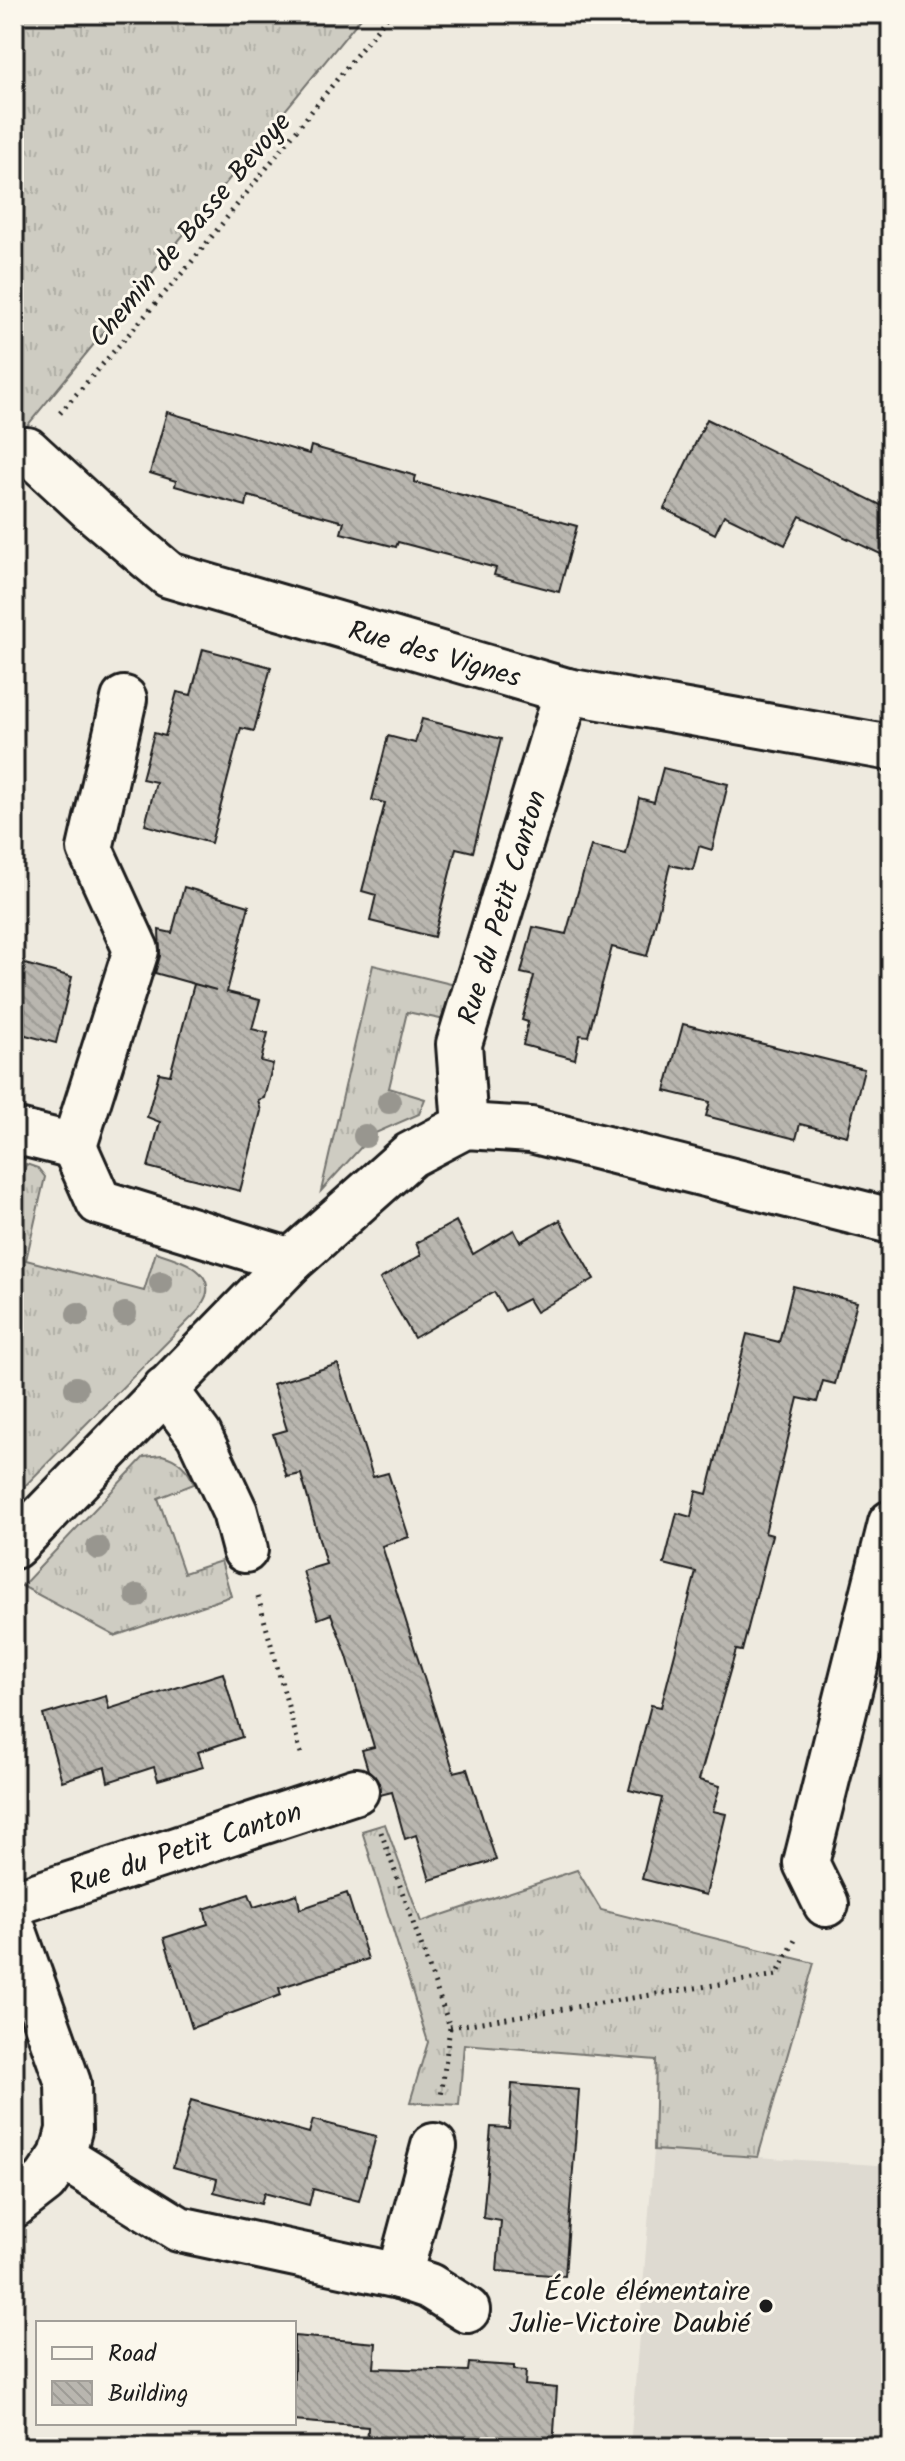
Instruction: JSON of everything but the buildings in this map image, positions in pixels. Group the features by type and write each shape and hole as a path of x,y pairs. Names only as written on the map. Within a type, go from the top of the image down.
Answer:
{"street":[{"name":"Rue des Vignes","path":"27,450 169,575 567,691 891,748"},
{"name":"Rue du Petit Canton","path":"465,1126 459,1044 567,691"},
{"path":"124,699 90,849 136,950 74,1146 99,1202 291,1261"},
{"path":"14,1546 291,1261 410,1155 465,1126 531,1130 891,1221"},
{"path":"14,1131 74,1146"},
{"path":"165,1389 199,1435 235,1512 245,1550"},
{"path":"826,1904 806,1863 891,1523"},
{"name":"Rue du Petit Canton","path":"14,1903 356,1791"},
{"path":"14,1931 68,2083 69,2130 62,2156 45,2181 14,2205"},
{"path":"399,2276 434,2146"},
{"path":"62,2156 179,2229 399,2276 429,2286 467,2310"}],"path":[{"name":"Chemin de Basse Bevoye","path":"27,450 190,264 389,14"},
{"path":"245,1550 315,1805"},
{"path":"356,1791 372,1805 450,2027 434,2146"},
{"path":"450,2027 777,1975 805,1918 826,1904"}],"shaded area":[{"name":"École élémentaire Julie-Victoire Daubié","path":"654,2150 891,2166 891,2447 630,2447"}],"green space":[{"path":"14,14 364,14 14,442"},
{"path":"373,965 455,985 445,1020 407,1012 389,1088 425,1099 419,1114 373,1134 321,1191"},
{"path":"26,1164 38,1168 45,1177 26,1260 144,1291 156,1252 197,1270 207,1284 207,1293 199,1310 19,1492 14,1488 14,1210"},
{"path":"162,1455 182,1465 194,1484 158,1498 184,1573 221,1561 231,1596 115,1636 22,1586 144,1457"},
{"path":"385,1824 421,1922 577,1870 601,1910 814,1963 758,2157 654,2150 656,2060 464,2044 459,2105 410,2102 428,2042 362,1831"}],"place":[{"name":"École élémentaire Julie-Victoire Daubié","path":"766,2306"}]}
